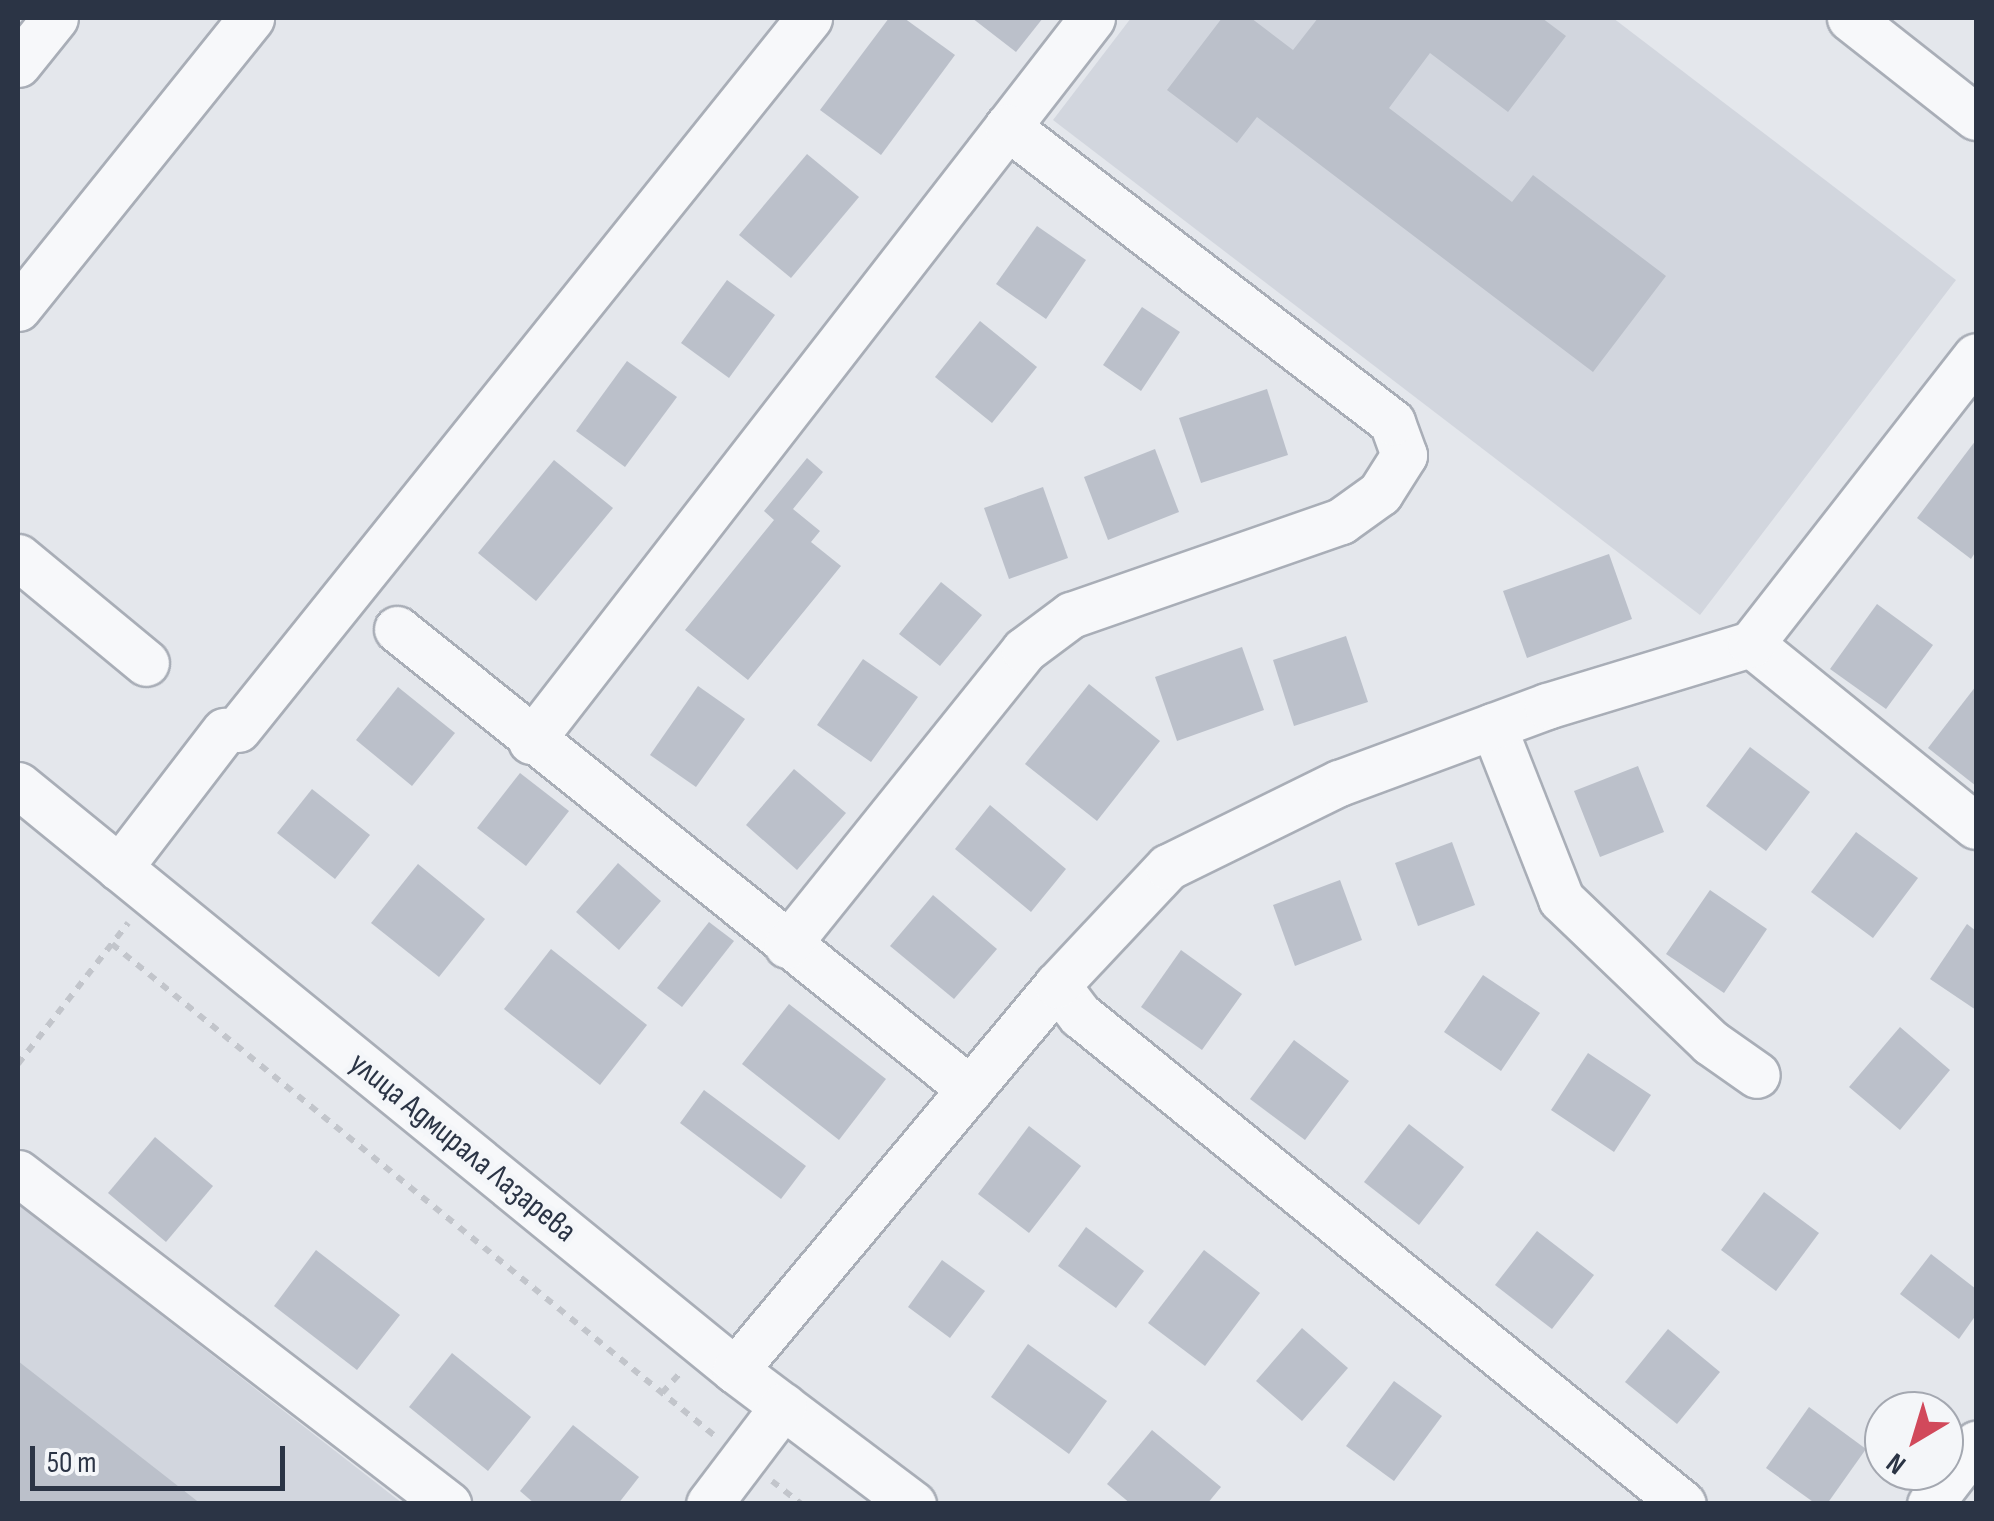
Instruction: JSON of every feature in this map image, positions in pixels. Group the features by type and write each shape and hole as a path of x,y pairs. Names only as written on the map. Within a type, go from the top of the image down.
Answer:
{"street":[{"path":"18,64 55,18"},
{"path":"18,308 250,18"},
{"path":"119,868 809,18"},
{"path":"531,741 1092,18"},
{"path":"1850,18 1976,118"},
{"path":"788,945 1024,650 1071,615 1341,521 1380,493 1404,455 1392,422 1007,127"},
{"path":"734,1370 1057,986 1168,867 1339,784 1493,726 1751,644 1976,356"},
{"path":"18,557 146,663"},
{"path":"397,629 531,741 970,1089"},
{"path":"1751,644 1976,826"},
{"path":"1493,726 1561,899 1710,1042 1757,1076"},
{"name":"улица Адмирала Лазарева","path":"18,785 734,1370 912,1504"},
{"path":"1057,986 1080,1015 1683,1504"},
{"path":"18,1173 448,1504"},
{"path":"709,1504 783,1406"},
{"path":"1930,1504 1976,1444"}],"path":[{"path":"18,1064 139,909"},
{"path":"112,944 801,1504"}],"shaded area":[{"path":"1131,18 1613,18 1956,280 1700,615 1053,120"},
{"path":"18,1204 402,1503 18,1503"}],"building":[{"path":"889,18 904,18 955,55 881,155 820,110"},
{"path":"972,18 1043,18 1016,52"},
{"path":"1222,18 1251,18 1293,50 1318,18 1542,18 1566,36 1508,112 1430,53 1389,108 1512,202 1533,175 1666,276 1593,372 1257,117 1237,143 1167,90"},
{"path":"807,154 859,197 791,278 739,235"},
{"path":"1037,226 1086,260 1046,319 996,284"},
{"path":"727,280 775,315 729,378 681,343"},
{"path":"1142,307 1180,332 1141,391 1103,365"},
{"path":"980,321 1037,367 992,423 935,377"},
{"path":"627,361 677,397 625,467 576,431"},
{"path":"1267,389 1288,455 1201,483 1179,418"},
{"path":"1976,440 1976,551 1971,559 1917,518"},
{"path":"1155,449 1179,512 1108,540 1084,477"},
{"path":"807,458 823,472 793,509 820,531 811,542 841,566 748,680 685,630 774,520 764,511"},
{"path":"554,460 613,508 536,601 478,553"},
{"path":"1043,487 1068,558 1009,579 984,508"},
{"path":"1609,554 1632,619 1527,658 1503,591"},
{"path":"941,582 982,615 940,666 899,634"},
{"path":"1877,604 1933,645 1886,709 1830,669"},
{"path":"1346,636 1368,702 1294,726 1273,660"},
{"path":"1242,647 1264,710 1177,741 1155,677"},
{"path":"863,659 918,697 871,762 817,725"},
{"path":"1089,684 1160,741 1097,821 1025,764"},
{"path":"698,686 745,719 696,787 650,755"},
{"path":"1976,686 1976,786 1928,748"},
{"path":"398,687 455,733 412,786 356,740"},
{"path":"1750,747 1810,792 1766,851 1706,806"},
{"path":"1638,766 1664,832 1600,857 1574,791"},
{"path":"794,769 846,813 797,870 746,825"},
{"path":"520,773 569,811 526,866 477,828"},
{"path":"312,789 370,835 335,879 277,833"},
{"path":"990,805 1066,869 1031,912 955,849"},
{"path":"1856,832 1918,878 1873,938 1811,892"},
{"path":"1452,842 1475,905 1418,926 1395,863"},
{"path":"618,863 661,901 619,950 576,912"},
{"path":"418,864 485,919 439,977 371,923"},
{"path":"1340,880 1362,940 1295,966 1273,905"},
{"path":"1710,890 1767,929 1724,993 1666,954"},
{"path":"933,895 997,949 954,999 890,946"},
{"path":"709,922 734,941 682,1007 657,988"},
{"path":"1967,924 1976,931 1976,1010 1930,979"},
{"path":"551,949 647,1025 600,1085 504,1009"},
{"path":"1181,950 1242,994 1202,1050 1141,1007"},
{"path":"1483,975 1540,1013 1501,1071 1444,1032"},
{"path":"789,1004 886,1079 839,1140 742,1064"},
{"path":"1900,1027 1950,1070 1900,1130 1849,1087"},
{"path":"1294,1040 1349,1081 1305,1140 1250,1099"},
{"path":"1588,1053 1651,1095 1614,1152 1551,1110"},
{"path":"704,1090 806,1166 781,1199 680,1123"},
{"path":"1409,1124 1464,1167 1419,1225 1364,1182"},
{"path":"1029,1126 1081,1166 1029,1233 978,1194"},
{"path":"155,1137 213,1186 166,1242 108,1193"},
{"path":"1764,1192 1819,1233 1776,1291 1721,1250"},
{"path":"1086,1227 1144,1271 1116,1308 1058,1266"},
{"path":"1537,1231 1594,1275 1552,1329 1495,1285"},
{"path":"316,1250 400,1315 357,1370 274,1306"},
{"path":"1204,1250 1260,1293 1205,1366 1148,1323"},
{"path":"1931,1254 1976,1289 1976,1315 1959,1339 1900,1294"},
{"path":"942,1260 985,1291 950,1338 908,1307"},
{"path":"1302,1328 1348,1368 1302,1421 1256,1381"},
{"path":"1668,1329 1720,1372 1677,1424 1625,1382"},
{"path":"1028,1344 1107,1401 1069,1454 991,1397"},
{"path":"452,1353 531,1417 488,1471 409,1407"},
{"path":"18,1361 201,1504 18,1504"},
{"path":"1394,1381 1442,1416 1394,1481 1346,1446"},
{"path":"1809,1407 1864,1448 1827,1504 1816,1504 1766,1468"},
{"path":"573,1425 639,1477 618,1504 535,1504 520,1491"},
{"path":"1152,1430 1221,1487 1207,1504 1131,1504 1107,1484"}]}
